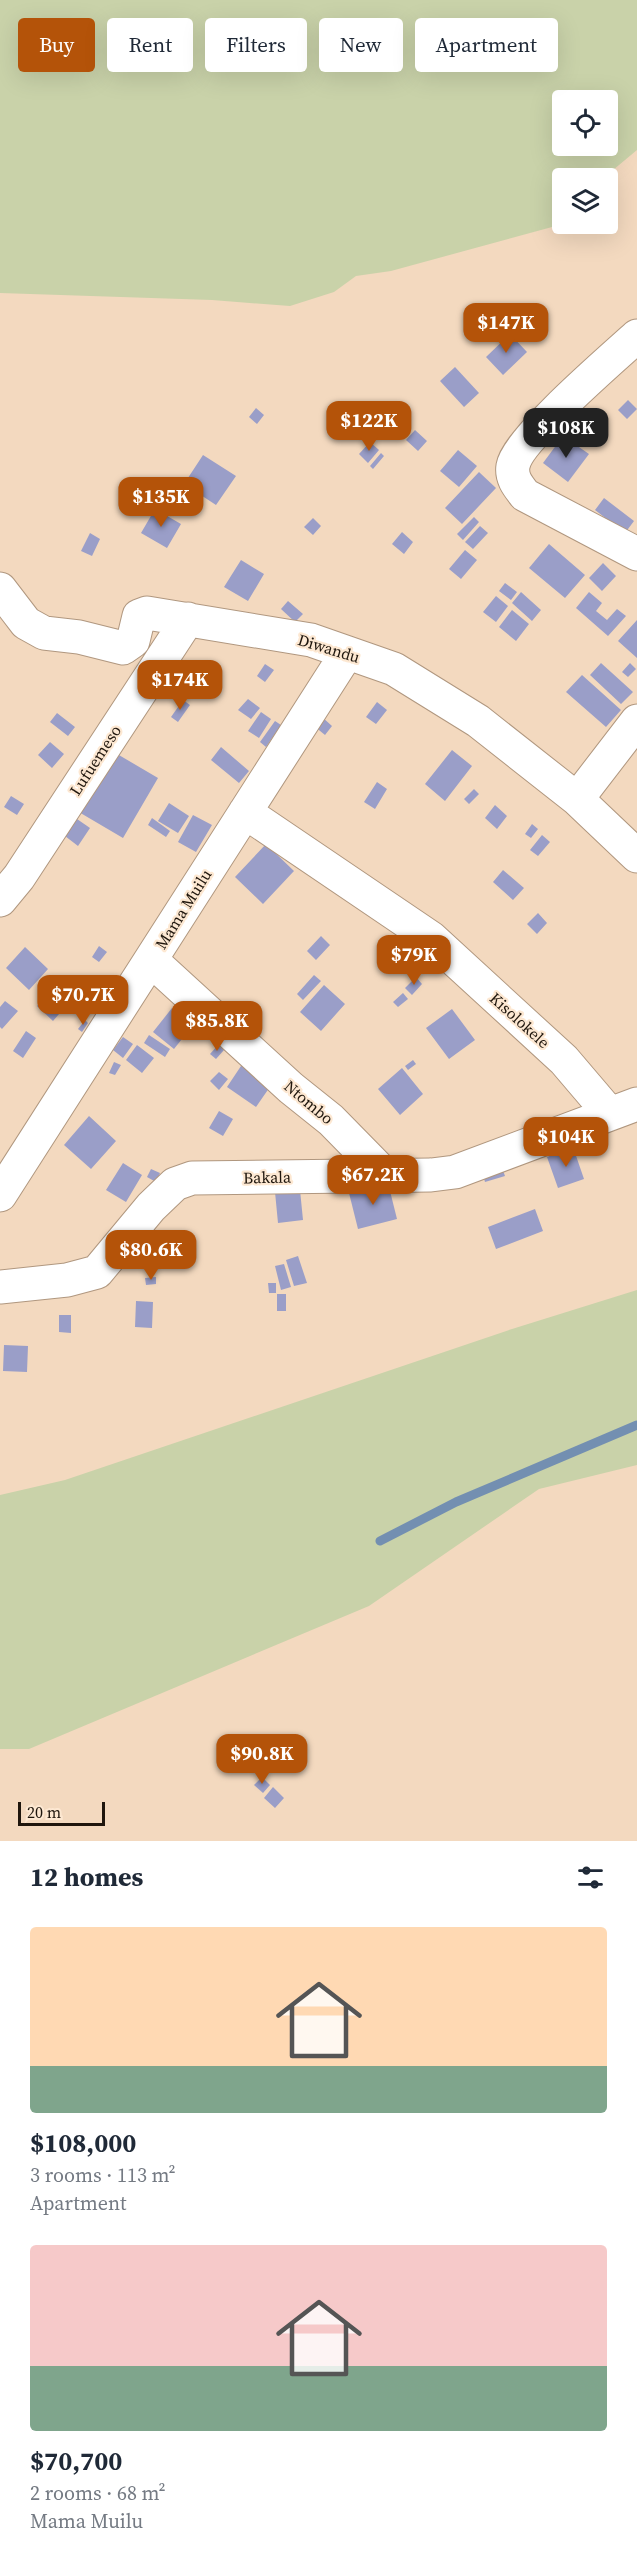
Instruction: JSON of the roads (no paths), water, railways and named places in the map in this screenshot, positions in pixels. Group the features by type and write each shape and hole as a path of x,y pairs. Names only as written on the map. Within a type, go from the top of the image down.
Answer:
{"street":[{"path":"637,336 576,392 529,440 516,456 513,466 514,481 525,495 637,554"},
{"name":"Diwandu","path":"0,589 26,623 44,633 79,637 123,648 133,641 139,616 147,613 311,640 393,669 478,721 577,799 637,856"},
{"name":"Lufuemeso","path":"0,900 19,877 188,619"},
{"name":"Mama Muilu","path":"0,1195 347,653"},
{"path":"577,799 637,722"},
{"name":"Kisolokele","path":"245,812 431,938 564,1060 624,1109"},
{"name":"Ntombo","path":"151,960 276,1074 331,1119 384,1175"},
{"name":"Bakala","path":"0,1287 67,1280 97,1272 151,1207 175,1184 192,1178 431,1175 455,1172 624,1109"}],"waterway":[{"path":"380,1541 456,1502 637,1425"}]}
